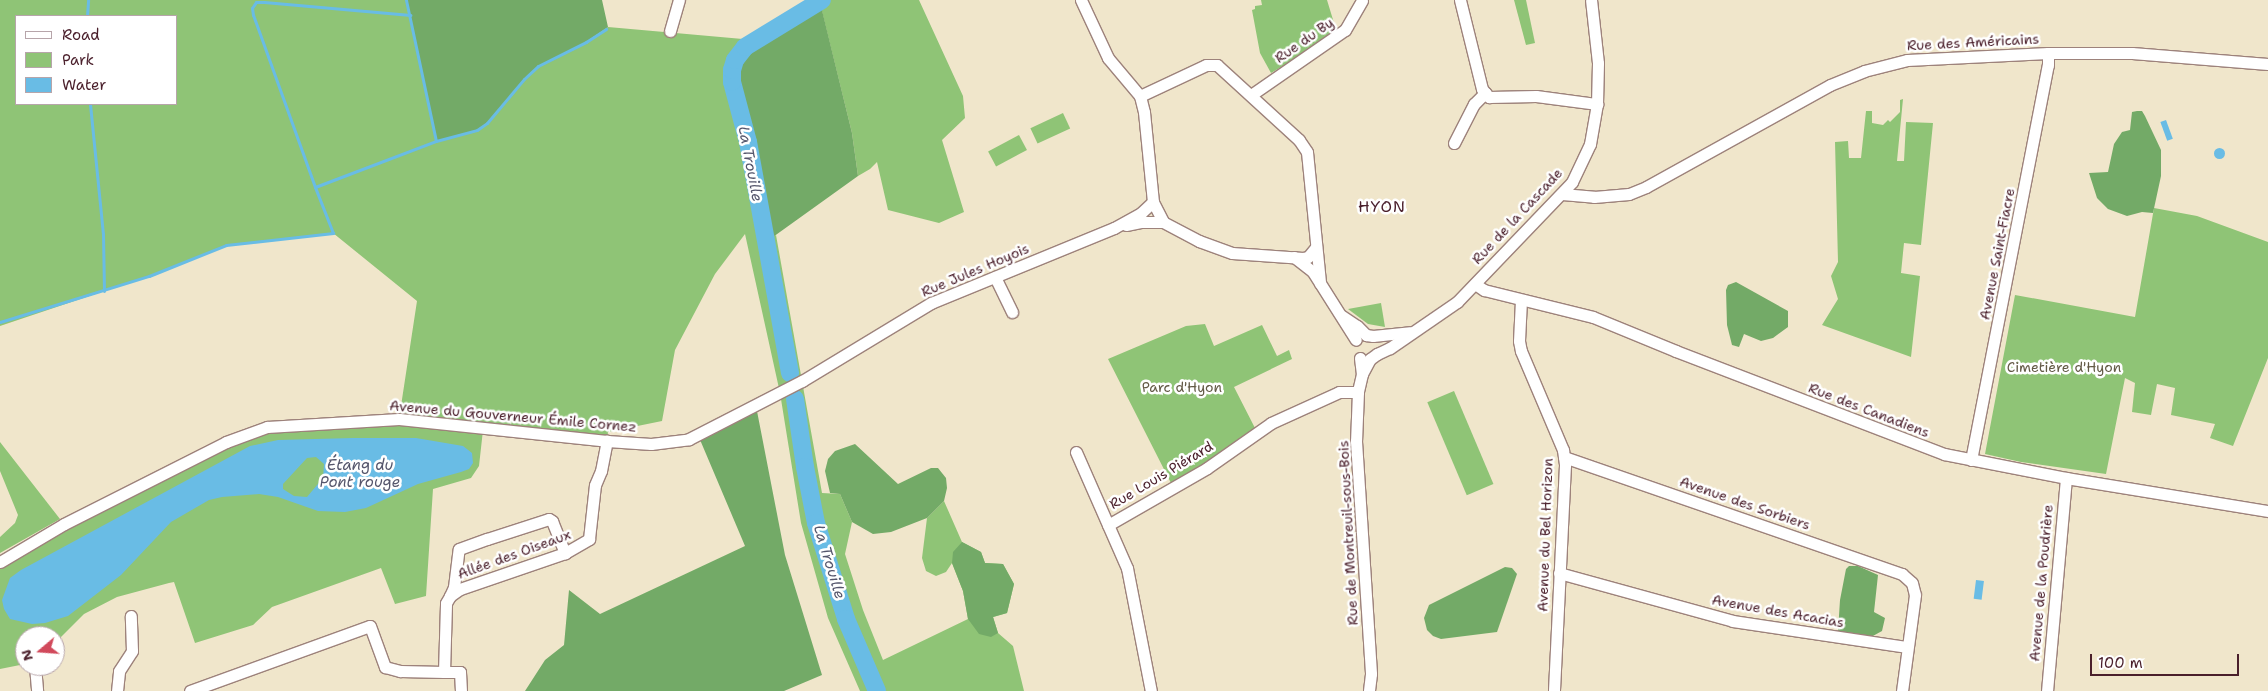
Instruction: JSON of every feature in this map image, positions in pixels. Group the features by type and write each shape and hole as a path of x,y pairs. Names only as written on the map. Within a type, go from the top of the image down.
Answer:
{"street":[{"path":"670,30 679,0"},
{"path":"1081,0 1108,58 1140,96 1144,112 1153,202 1163,222 1199,241 1232,253 1298,257 1308,256 1316,247"},
{"name":"Rue du By","path":"1251,95 1345,30 1362,0"},
{"path":"1460,0 1482,89 1489,97 1536,96 1596,104"},
{"name":"Rue de la Cascade","path":"1369,357 1390,348 1410,332 1457,302 1529,224 1562,194 1579,169 1590,144 1596,104 1598,63 1591,0"},
{"name":"Rue des Américains","path":"1562,194 1605,197 1622,196 1636,191 1830,86 1873,68 1928,58 2048,53 2132,53 2268,64"},
{"name":"Avenue Saint-Fiacre","path":"1971,460 2041,103 2048,65 2048,53"},
{"path":"1140,96 1206,65 1217,65 1299,140 1307,152 1320,283"},
{"path":"1453,142 1474,104 1485,93"},
{"name":"Rue Jules Hoyois","path":"802,381 931,303 1114,228 1141,213 1153,202"},
{"name":"Rue Jules Hoyois","path":"1114,228 1142,222 1163,222"},
{"path":"1298,257 1320,283 1341,315 1357,326 1365,337 1379,346 1369,357 1354,349 1365,337 1410,332"},
{"path":"995,277 1012,312"},
{"name":"Rue des Canadiens","path":"1475,284 1484,290 1593,317 1922,447 1971,460 2066,478 2268,511"},
{"name":"Avenue du Bel Horizon","path":"1521,300 1519,341 1521,351 1564,457 1554,691"},
{"name":"Rue de Montreuil-sous-Bois","path":"1369,357 1362,374 1358,392 1356,441 1371,674 1370,691"},
{"name":"Avenue du Gouverneur Émile Cornez","path":"0,562 64,524 226,442 267,427 370,419 399,419 651,444 689,439 802,381"},
{"name":"Rue Louis Piérard","path":"1151,691 1127,568 1108,525 1207,468 1271,423 1339,392 1358,392"},
{"name":"Allée des Oiseaux","path":"444,672 446,603 450,596 460,590 565,553 589,539 595,484 601,471 607,441"},
{"path":"1076,452 1108,525"},
{"name":"Avenue des Sorbiers","path":"1564,457 1902,574 1912,583 1916,595 1907,647"},
{"name":"Avenue de la Poudrière","path":"2047,691 2066,478"},
{"path":"450,596 454,587 459,549 549,519 552,521 565,553"},
{"name":"Avenue des Acacias","path":"1559,573 1733,621 1907,647"},
{"path":"117,691 119,671 132,651 131,616"},
{"path":"190,691 370,626 386,667 400,670 460,672 461,691"},
{"path":"1902,691 1907,647"},
{"path":"36,676 37,691"}],"green space":[{"path":"0,0 406,0 436,141 487,123 524,79 538,66 586,42 608,27 754,40 745,47 732,82 748,142 766,241 776,235 822,493 840,494 852,522 845,554 863,610 883,660 968,619 963,591 952,563 946,572 936,576 926,571 922,558 927,518 944,501 962,542 981,552 985,563 1003,564 1014,584 1007,613 993,617 998,633 1013,646 1024,691 860,691 828,618 801,523 780,393 745,234 715,274 675,350 662,421 608,432 607,441 483,430 479,466 471,478 433,489 426,596 395,604 381,568 272,607 253,625 195,643 174,582 117,597 84,614 65,633 65,626 15,626 15,666 0,669 0,562 242,435 399,419 417,301 333,233 226,245 149,276 0,326"},
{"path":"406,0 602,0 608,27 586,42 538,66 487,123 477,130 436,141"},
{"path":"830,0 919,0 963,96 965,118 942,140 964,212 939,223 888,210 877,162 858,176 852,133 821,7"},
{"path":"1261,0 1327,0 1334,23 1340,32 1271,73 1260,53 1252,10 1255,9 1255,6 1262,5"},
{"path":"1514,0 1526,0 1535,43 1526,45"},
{"path":"820,2 852,133 858,176 766,242 748,142 732,82 732,70 735,60 745,47"},
{"path":"1903,99 1897,161 1904,161 1906,122 1933,123 1921,245 1904,243 1901,273 1920,276 1911,357 1822,325 1838,299 1831,276 1838,262 1835,142 1848,141 1849,158 1861,158 1866,111 1872,111 1872,123 1883,125 1888,120 1890,122 1900,112 1900,100"},
{"path":"2142,111 2161,150 2161,176 2153,213 2142,212 2127,216 2108,209 2097,198 2089,173 2108,172 2114,144 2122,132 2130,130 2132,112"},
{"path":"1063,113 1070,128 1038,144 1030,128"},
{"path":"1019,135 1027,150 996,166 988,151"},
{"name":"Cimetière d'Hyon","path":"2154,208 2197,216 2268,242 2268,358 2233,446 2210,438 2215,424 2171,415 2175,388 2157,384 2151,415 2132,412 2135,383 2125,378 2106,474 2021,462 1985,454 2015,295 2135,317"},
{"path":"1736,282 1788,311 1788,327 1773,338 1761,341 1744,334 1739,347 1732,345 1727,325 1726,290 1728,285"},
{"path":"1381,303 1385,327 1368,324 1348,309"},
{"name":"Parc d'Hyon","path":"1205,324 1214,346 1262,325 1277,356 1289,350 1292,359 1234,387 1257,432 1173,487 1108,359 1186,326"},
{"path":"1454,391 1493,484 1467,495 1427,402"},
{"path":"756,406 785,555 822,675 784,691 525,691 545,660 564,645 569,590 600,614 745,546 698,435"},
{"path":"0,442 60,519 0,553 0,537 15,523 18,515 0,471"},
{"path":"855,444 898,484 931,468 938,468 946,478 947,488 944,501 927,518 891,532 873,534 852,522 840,494 830,493 825,471 828,459 835,451"},
{"path":"962,542 981,552 985,563 1003,564 1014,584 1007,613 993,617 998,633 991,637 979,634 968,619 963,591 952,563 953,552"},
{"path":"1849,566 1858,566 1878,575 1874,612 1885,618 1882,631 1871,637 1838,631 1840,600 1846,569"},
{"path":"1505,567 1512,568 1517,574 1497,632 1441,639 1433,636 1427,630 1424,618 1429,605"}],"water":[{"path":"2166,120 2173,139 2167,141 2160,122"},
{"path":"2217,148 2221,148 2224,153 2223,157 2217,158 2214,155 2214,151"},
{"name":"Étang du Pont rouge","path":"416,438 463,446 472,453 473,463 469,469 418,484 366,508 345,512 318,511 278,497 259,494 209,500 171,522 121,575 68,616 45,623 32,624 10,619 4,609 2,600 10,578 21,570 250,446 278,440","holes":["316,457 324,464 323,478 307,497 294,496 283,489 283,484 307,458"]},
{"path":"1976,580 1984,581 1982,600 1974,599"}],"waterway":[{"path":"87,15 88,0"},
{"path":"406,0 436,141"},
{"name":"La Trouille","path":"790,373 748,142 732,82 732,70 735,60 745,47 822,0"},
{"path":"315,187 252,8 256,2 264,2 410,15"},
{"path":"0,322 149,276 226,245 333,233 315,187 436,141 477,130 487,123 524,79 538,66 586,42 606,29"},
{"path":"90,105 103,234 104,291"},
{"name":"La Trouille","path":"795,399 816,523 846,619 877,691"}],"district":[{"name":"HYON","path":"1382,207"}]}
